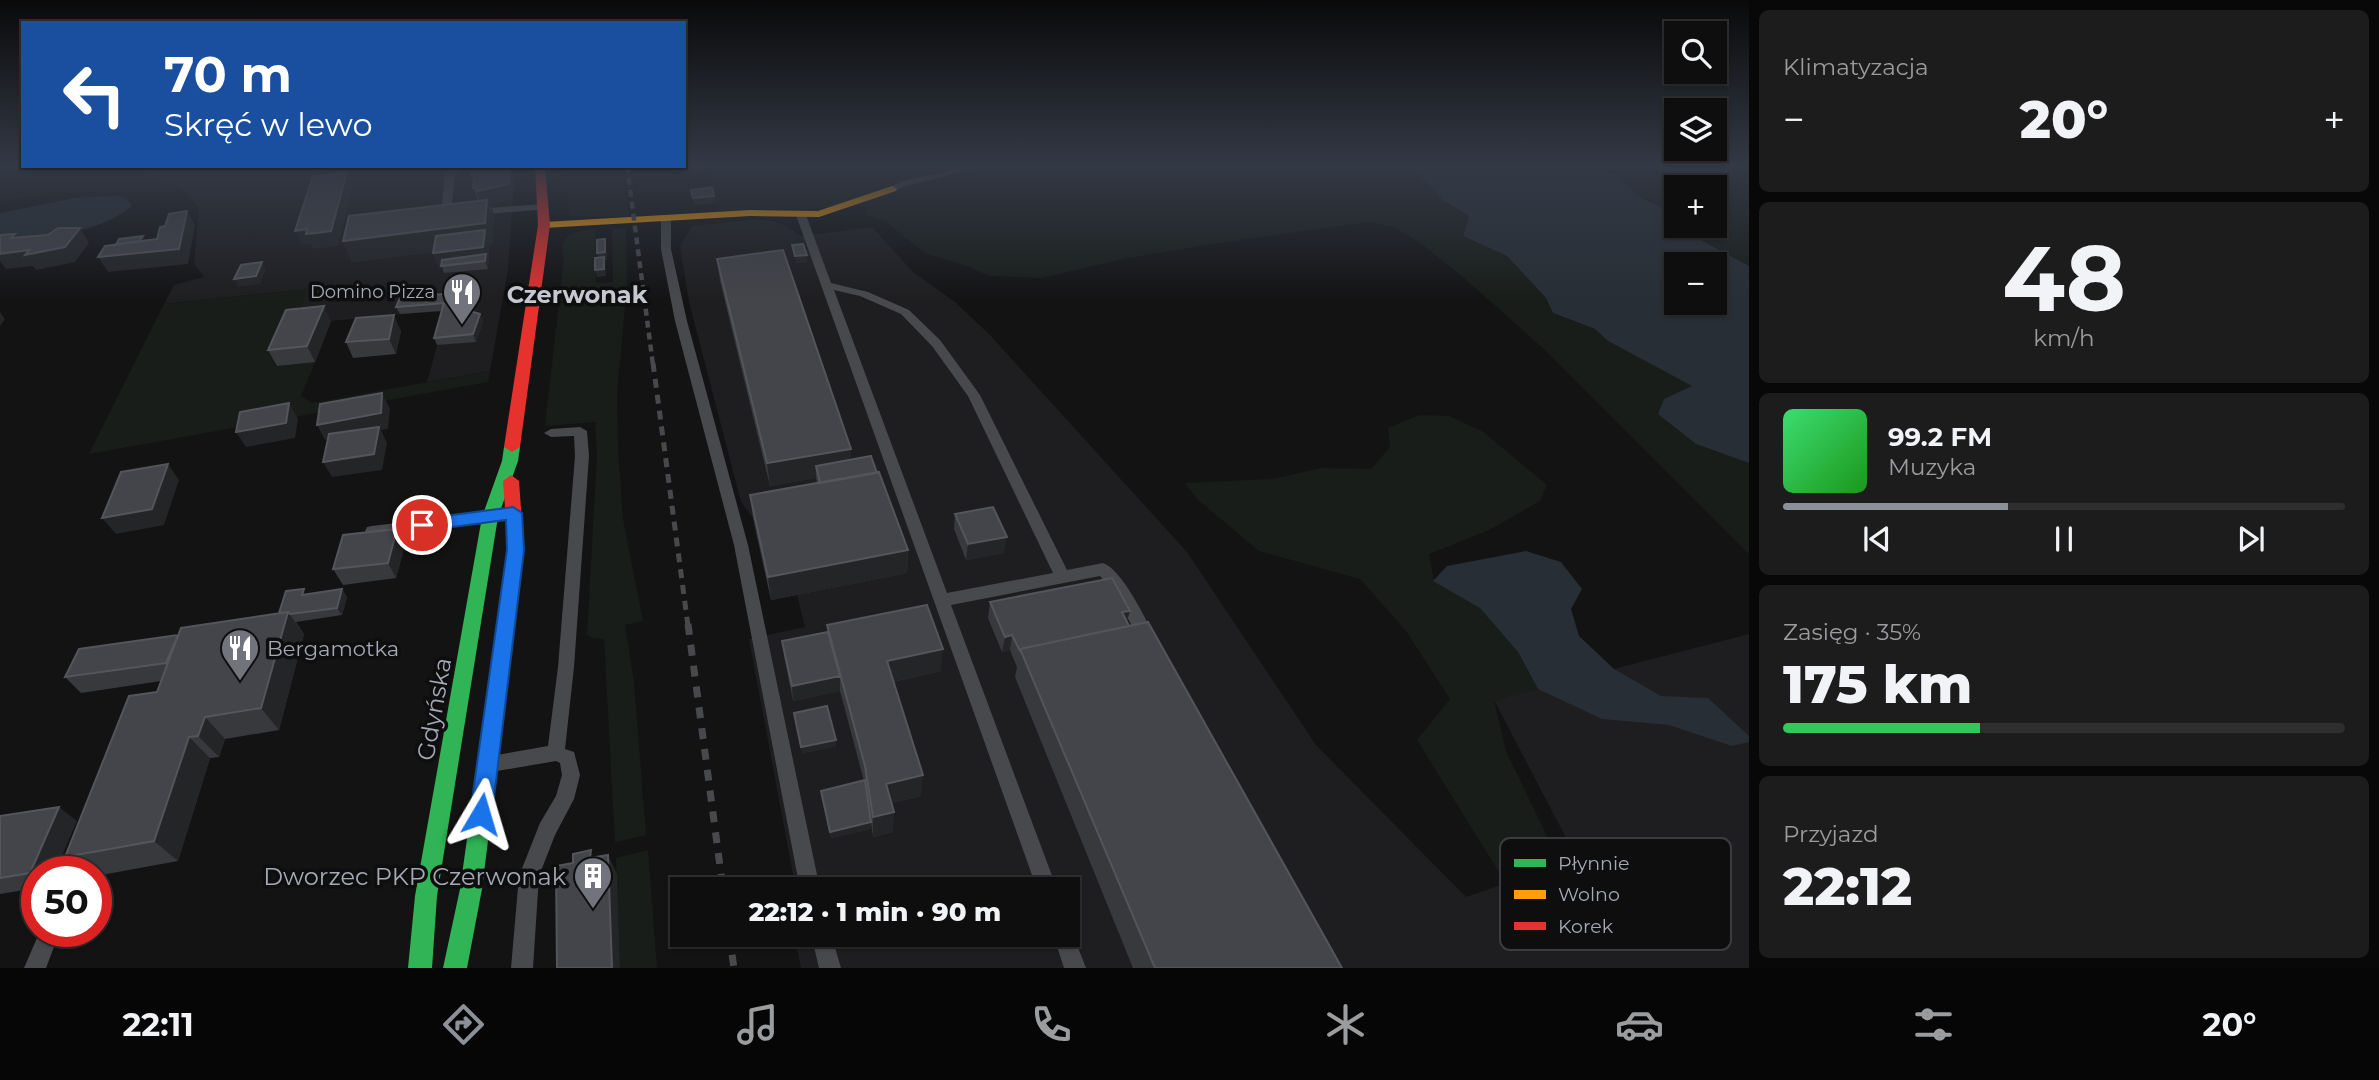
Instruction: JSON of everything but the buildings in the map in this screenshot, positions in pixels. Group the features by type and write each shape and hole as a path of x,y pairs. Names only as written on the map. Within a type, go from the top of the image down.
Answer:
{"main road":[{"name":"Gdyńska","path":"455,968 471,889 469,756 490,517 510,461 544,211"},
{"path":"544,225 666,220 750,213 801,215 827,211"},
{"name":"Gdyńska","path":"420,968 426,896 469,756 516,550 510,461"}],"lane":[{"path":"446,211 446,214 486,211"},
{"path":"801,215 1043,877"},
{"path":"666,220 666,249 679,309 741,545 808,877"},
{"path":"827,285 864,294 905,312 936,344 974,395 1063,577"},
{"path":"551,433 580,430 582,456 566,667 556,753"},
{"path":"372,531 513,513"},
{"path":"943,600 1103,569 1118,588 1159,660"},
{"path":"469,756 556,753 568,758 571,775 565,799 547,830 529,876 522,968"},
{"path":"35,968 44,947"},
{"path":"824,947 830,968"},
{"path":"1068,947 1075,968"}],"shaded area":[{"path":"124,211 86,229 52,236 0,241 0,213"},
{"path":"199,211 512,211 508,269 490,371 427,382 447,310 331,321 315,362 294,325 307,289 164,304 174,285 204,277 194,264"},
{"path":"628,211 629,217 572,216 569,213"},
{"path":"866,211 1461,211 1469,216 1463,236 1507,256 1546,298 1553,313 1595,329 1608,341 1693,386 1696,444 1749,463 1749,554 1544,349 1463,277 1423,245 1394,227 1368,222 1219,243 1127,258 1042,278 989,276 925,253 886,222 866,214"},
{"path":"1461,211 1664,211 1664,238 1698,238 1723,252 1664,252 1664,315 1727,315 1727,254 1749,266 1749,463 1696,444 1658,414 1664,399 1692,386 1608,341 1595,329 1553,313 1546,298 1507,256 1463,236 1469,216"},
{"path":"1727,211 1749,211 1749,266 1699,239 1727,238"},
{"path":"749,220 768,220 784,225 801,236 872,227 913,272 955,302 990,335 1187,552 1316,745 1466,897 1500,885 1500,950 1731,950 1731,838 1566,838 1494,700 1749,634 1749,968 801,968 797,947 1080,947 1080,877 794,877 749,639 805,627 797,595 771,600 753,518 741,502 689,302 680,246 692,226"},
{"path":"612,228 626,229 627,287 617,393 618,448 623,519 643,621 625,625 634,682 646,835 615,842 604,639 587,635 597,454 595,422 545,426 564,258 563,243 576,232 595,229 596,283 613,282"},
{"path":"308,289 294,325 315,362 301,396 312,403 490,371 488,382 89,454 164,304"},
{"path":"1419,415 1449,416 1482,431 1547,485 1540,501 1489,530 1429,554 1434,581 1480,607 1518,652 1538,689 1494,701 1506,751 1548,838 1500,838 1500,874 1417,740 1450,699 1406,631 1360,579 1259,551 1197,499 1185,483 1273,479 1322,468 1371,469 1390,447 1388,428"},
{"path":"1526,551 1561,562 1582,589 1571,609 1579,636 1614,669 1661,696 1708,698 1749,736 1749,742 1732,746 1669,725 1602,719 1538,689 1518,652 1480,608 1433,581 1447,566"},
{"path":"648,850 657,968 620,968 616,858"}],"railway":[{"path":"633,211 653,365"},
{"path":"653,363 688,626"},
{"path":"688,624 721,877"},
{"path":"731,947 734,968"}],"traffic: fast":[{"path":"420,968 426,896 490,517 510,461 512,447"},
{"path":"455,968 471,889 506,624"}],"traffic: slow":[{"path":"544,225 750,213 819,214 827,211"}],"traffic: jam":[{"path":"512,447 544,225 543,211"},
{"path":"506,624 516,550 511,481"}],"place":[{"name":"Domino Pizza","path":"462,326"},
{"name":"Bergamotka","path":"240,682"},
{"name":"Dworzec PKP Czerwonak","path":"593,910"}],"district":[{"name":"Czerwonak","path":"577,294"}],"route":[{"path":"422,525 513,513 516,550 481,814"}]}
